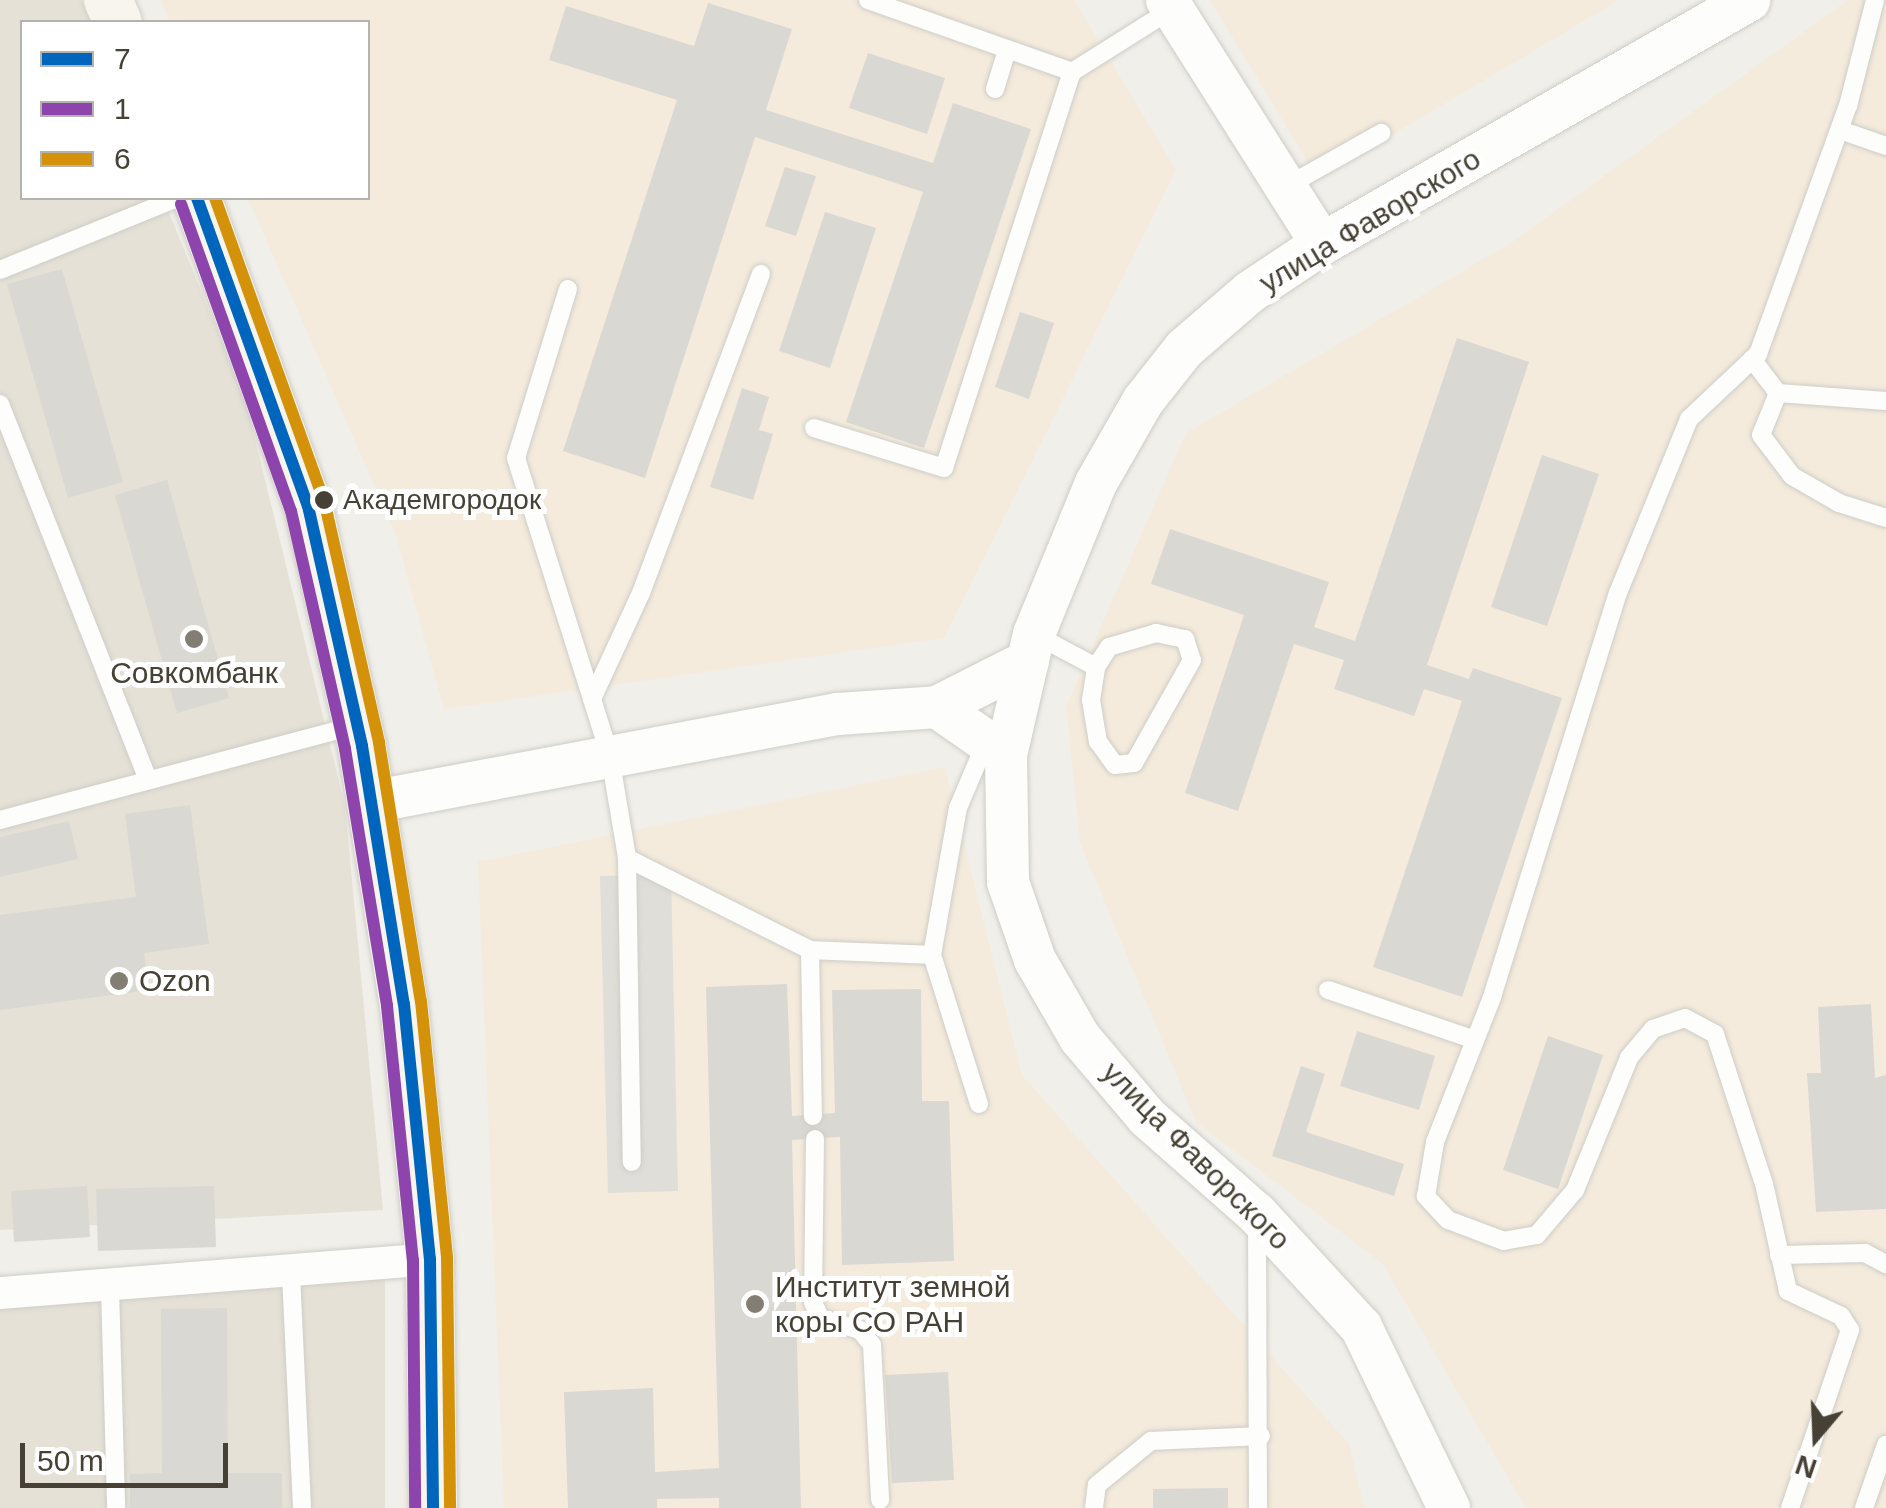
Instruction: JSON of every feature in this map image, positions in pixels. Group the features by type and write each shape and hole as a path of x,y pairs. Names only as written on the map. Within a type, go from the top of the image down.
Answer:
{"main road":[{"path":"197,200 308,506 358,725 404,1004 430,1260 433,1508"}],"street":[{"name":"улица Фаворского","path":"1449,1508 1361,1327 1257,1214 1147,1117 1080,1038 1034,960 1008,882 996,748 1096,483 1143,401 1197,338 1322,244 1749,0"},
{"path":"1170,5 1322,244"},
{"path":"371,802 856,711 936,707 1031,648"},
{"path":"936,707 996,748"},
{"path":"0,1294 430,1260"}],"lane":[{"path":"868,0 1072,72"},
{"path":"1790,1508 1850,1330 1841,1316 1788,1291 1716,1034 1685,1018 1653,1029 1629,1058 1576,1190 1537,1234 1504,1241 1448,1220 1426,1196 1435,1142 1475,1040 1618,592 1689,420 1752,359 1840,130 1875,0"},
{"path":"814,428 944,468 1072,72 1170,5"},
{"path":"996,89 1007,50"},
{"path":"1840,130 1886,146"},
{"path":"1289,193 1303,177 1381,133"},
{"path":"0,270 172,200"},
{"path":"592,699 641,594 761,274"},
{"path":"568,289 516,458 610,757 627,858 632,1162"},
{"path":"1752,359 1778,393 1886,401"},
{"path":"1778,393 1761,435 1792,476 1839,503 1886,518"},
{"path":"0,404 147,778"},
{"path":"1156,632 1185,639 1192,660 1134,763 1114,765 1098,742 1091,700 1096,667 1109,647 1156,632"},
{"path":"1031,648 1096,667"},
{"path":"0,820 358,725"},
{"path":"979,1104 932,954 958,808 996,748"},
{"path":"627,858 810,950 932,954"},
{"path":"810,950 813,1116"},
{"path":"1328,990 1475,1040"},
{"path":"815,1139 813,1302 820,1318 860,1330 872,1345 880,1500"},
{"path":"1257,1214 1261,1436 1258,1508"},
{"path":"1779,1256 1865,1253 1886,1264"},
{"path":"291,1274 302,1508"},
{"path":"110,1288 116,1508"},
{"path":"1094,1508 1097,1485 1151,1441 1261,1436"},
{"path":"1864,1508 1886,1444"}],"shaded area":[{"path":"0,0 81,0 90,20 20,20 20,200 164,200 245,398 345,806 383,1210 0,1230"},
{"path":"161,0 1074,0 1176,170 944,638 444,709 395,532 249,200 370,200 370,20 169,20"},
{"path":"1210,0 1619,0 1318,179"},
{"path":"1848,0 1886,0 1886,1508 1526,1508 1382,1263 1196,1122 1080,842 1066,706 1186,433 1511,243"},
{"path":"945,767 1022,1075 1349,1444 1364,1508 504,1508 478,862"},
{"path":"671,875 678,1191 608,1193 600,876"},
{"path":"385,1261 385,1508 0,1508 0,1281"}],"building":[{"path":"708,3 792,29 766,110 933,163 953,103 1031,129 924,448 846,422 923,192 755,137 645,478 563,451 677,100 549,60 566,6 694,46"},
{"path":"868,53 945,78 927,134 849,108"},
{"path":"785,167 816,176 796,236 765,226"},
{"path":"825,212 876,228 830,368 779,351"},
{"path":"62,269 123,482 68,498 7,284"},
{"path":"1020,312 1054,323 1029,399 995,387"},
{"path":"1457,338 1529,362 1427,665 1469,679 1473,668 1562,698 1462,997 1373,967 1462,701 1424,689 1414,716 1334,689 1344,660 1294,644 1238,811 1185,793 1244,615 1151,584 1170,529 1329,582 1314,627 1355,641"},
{"path":"742,388 769,397 759,430 773,434 753,500 710,487"},
{"path":"1542,455 1599,474 1547,626 1491,607"},
{"path":"167,480 229,698 177,713 115,495"},
{"path":"190,805 209,944 144,953 149,990 0,1010 0,915 136,897 125,814"},
{"path":"69,821 78,859 0,877 0,837"},
{"name":"Институт земной коры СО РАН","path":"787,984 792,1116 835,1113 832,990 921,989 922,1101 949,1101 954,1261 842,1265 840,1137 792,1140 801,1508 719,1508 719,1498 657,1499 657,1508 568,1508 564,1392 653,1388 655,1472 719,1468 706,987"},
{"path":"1871,1004 1875,1078 1886,1075 1886,1209 1816,1212 1807,1073 1821,1073 1818,1007"},
{"path":"1357,1031 1435,1056 1419,1110 1340,1086"},
{"path":"1548,1036 1603,1055 1558,1189 1503,1170"},
{"path":"1301,1066 1325,1074 1306,1132 1404,1164 1394,1196 1272,1156"},
{"path":"87,1186 90,1237 14,1242 11,1191"},
{"path":"214,1186 216,1247 98,1251 96,1189"},
{"path":"227,1308 228,1473 282,1473 282,1508 130,1508 130,1474 162,1473 161,1309"},
{"path":"948,1372 954,1480 892,1483 885,1375"},
{"path":"1228,1488 1228,1508 1153,1508 1153,1489"}],"transit line":[{"name":"7","path":"198,200 308,506 362,746 404,1004 430,1259 433,1508"},
{"name":"6","path":"216,200 324,500 379,743 421,1001 447,1257 450,1508"},
{"name":"1","path":"181,204 291,511 345,749 387,1006 413,1260 415,1508"}],"place":[{"name":"Академгородок","path":"324,500"},
{"name":"Совкомбанк","path":"194,639"},
{"name":"Ozon","path":"119,981"},
{"name":"Институт земной коры СО РАН","path":"755,1304"}]}
